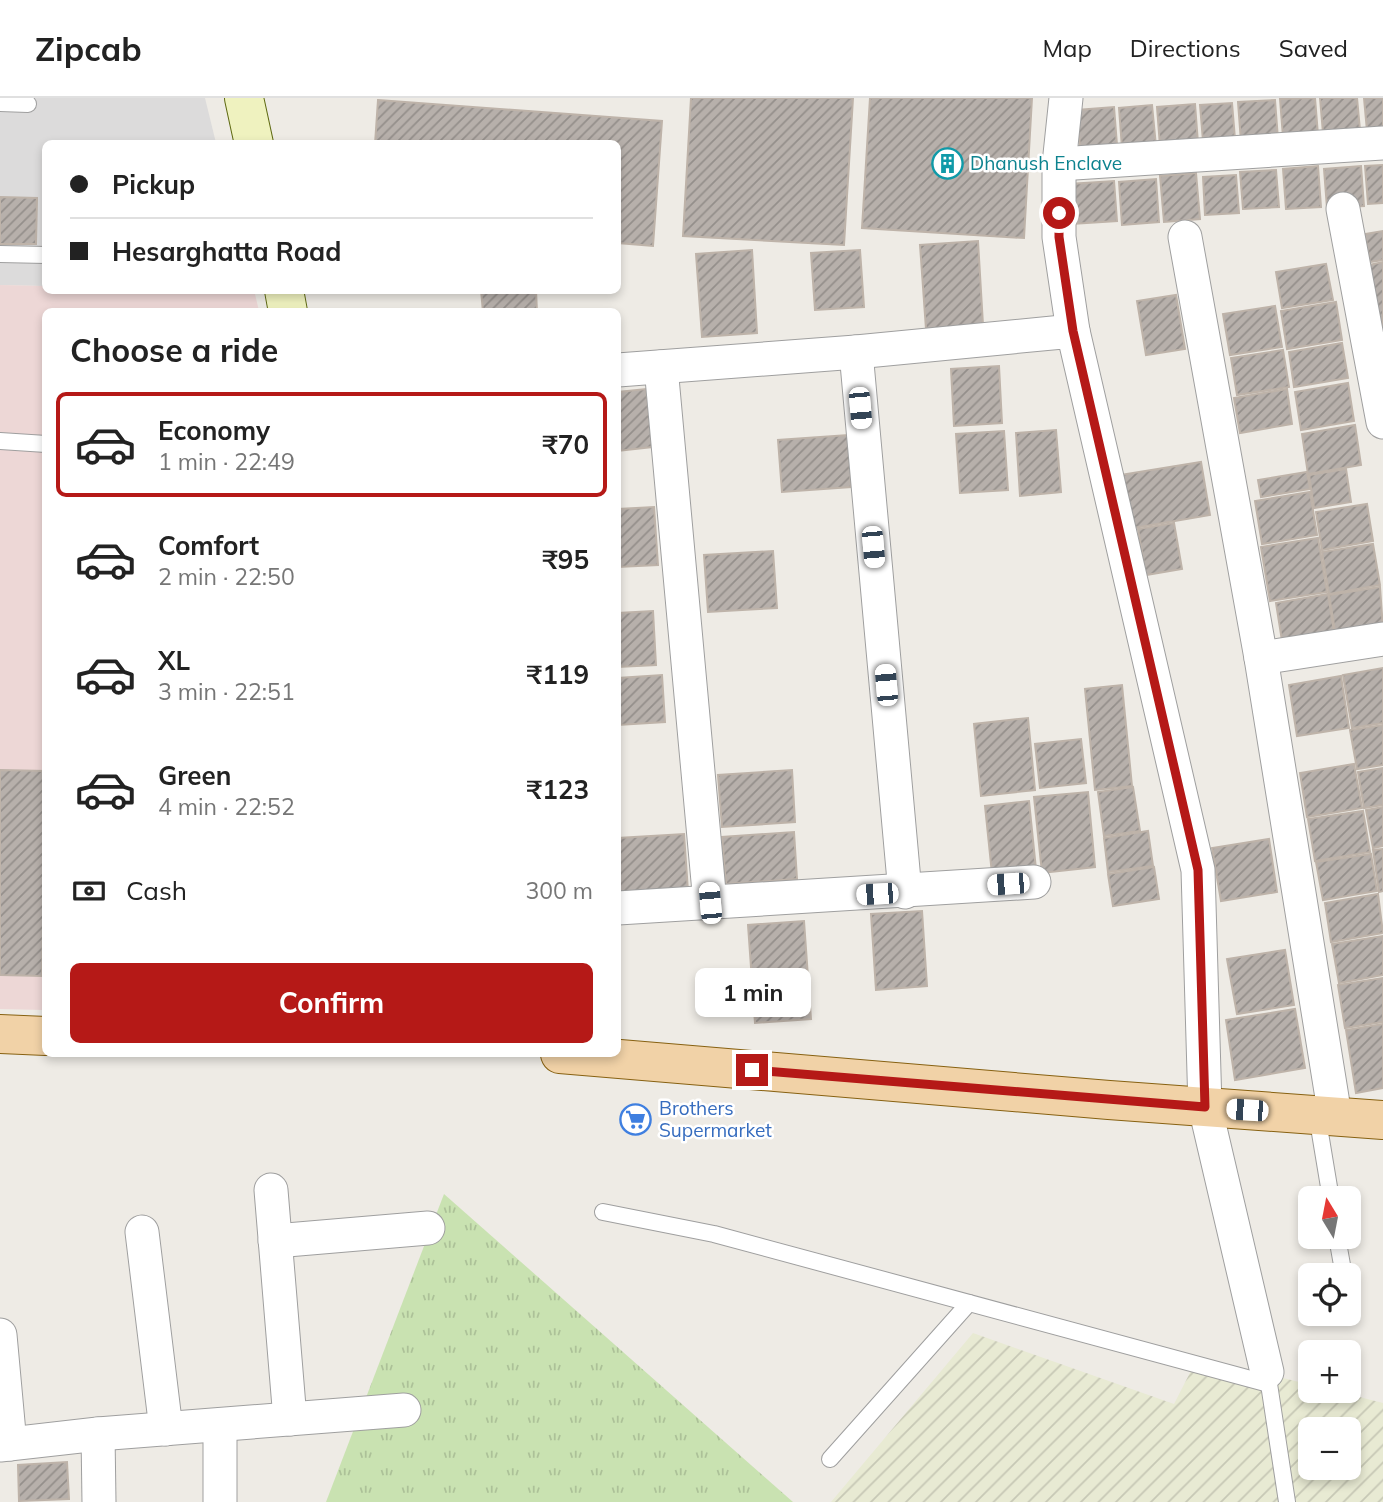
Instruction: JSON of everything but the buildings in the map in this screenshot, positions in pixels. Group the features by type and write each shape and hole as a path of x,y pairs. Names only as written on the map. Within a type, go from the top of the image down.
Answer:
{"main road":[{"path":"0,1034 42,1036"},
{"path":"597,1057 1383,1120"}],"street":[{"path":"244,98 253,140"},
{"path":"1066,98 1059,164 1059,237 1073,331 1198,870 1205,1107 1268,1378"},
{"path":"1059,164 1383,142"},
{"path":"1343,209 1383,422"},
{"path":"1185,237 1261,658 1326,1116"},
{"path":"621,370 856,352 1073,331"},
{"path":"856,352 905,892"},
{"path":"661,367 710,903"},
{"path":"1261,658 1383,639"},
{"path":"621,908 1034,882"},
{"path":"271,1190 290,1419"},
{"path":"275,1241 428,1228"},
{"path":"142,1231 166,1429"},
{"path":"0,1335 5,1444 97,1434 404,1410"},
{"path":"220,1425 220,1502"},
{"path":"97,1434 99,1502"}],"lane":[{"path":"0,103 28,104"},
{"path":"0,254 42,255"},
{"path":"0,441 42,444"},
{"path":"1326,1116 1330,1186"},
{"path":"603,1212 714,1234 969,1303 1268,1378 1287,1502"},
{"path":"830,1458 969,1303"}],"shaded area":[{"path":"0,98 205,98 215,140 42,140 42,286 0,285"},
{"path":"0,285 42,286 42,294 255,294 258,308 42,308 42,1010 0,1009"}],"green space":[{"path":"444,1194 793,1502 326,1502"},
{"path":"973,1333 1174,1404 1198,1357 1298,1382 1298,1403 1361,1403 1361,1397 1383,1403 1383,1502 831,1502"}],"place":[{"name":"Dhanush Enclave","path":"947,163"},
{"name":"Brothers Supermarket","path":"636,1119"}],"route":[{"path":"752,1070 1205,1107 1198,870 1149,670 1073,331 1059,237 1059,213"}]}
